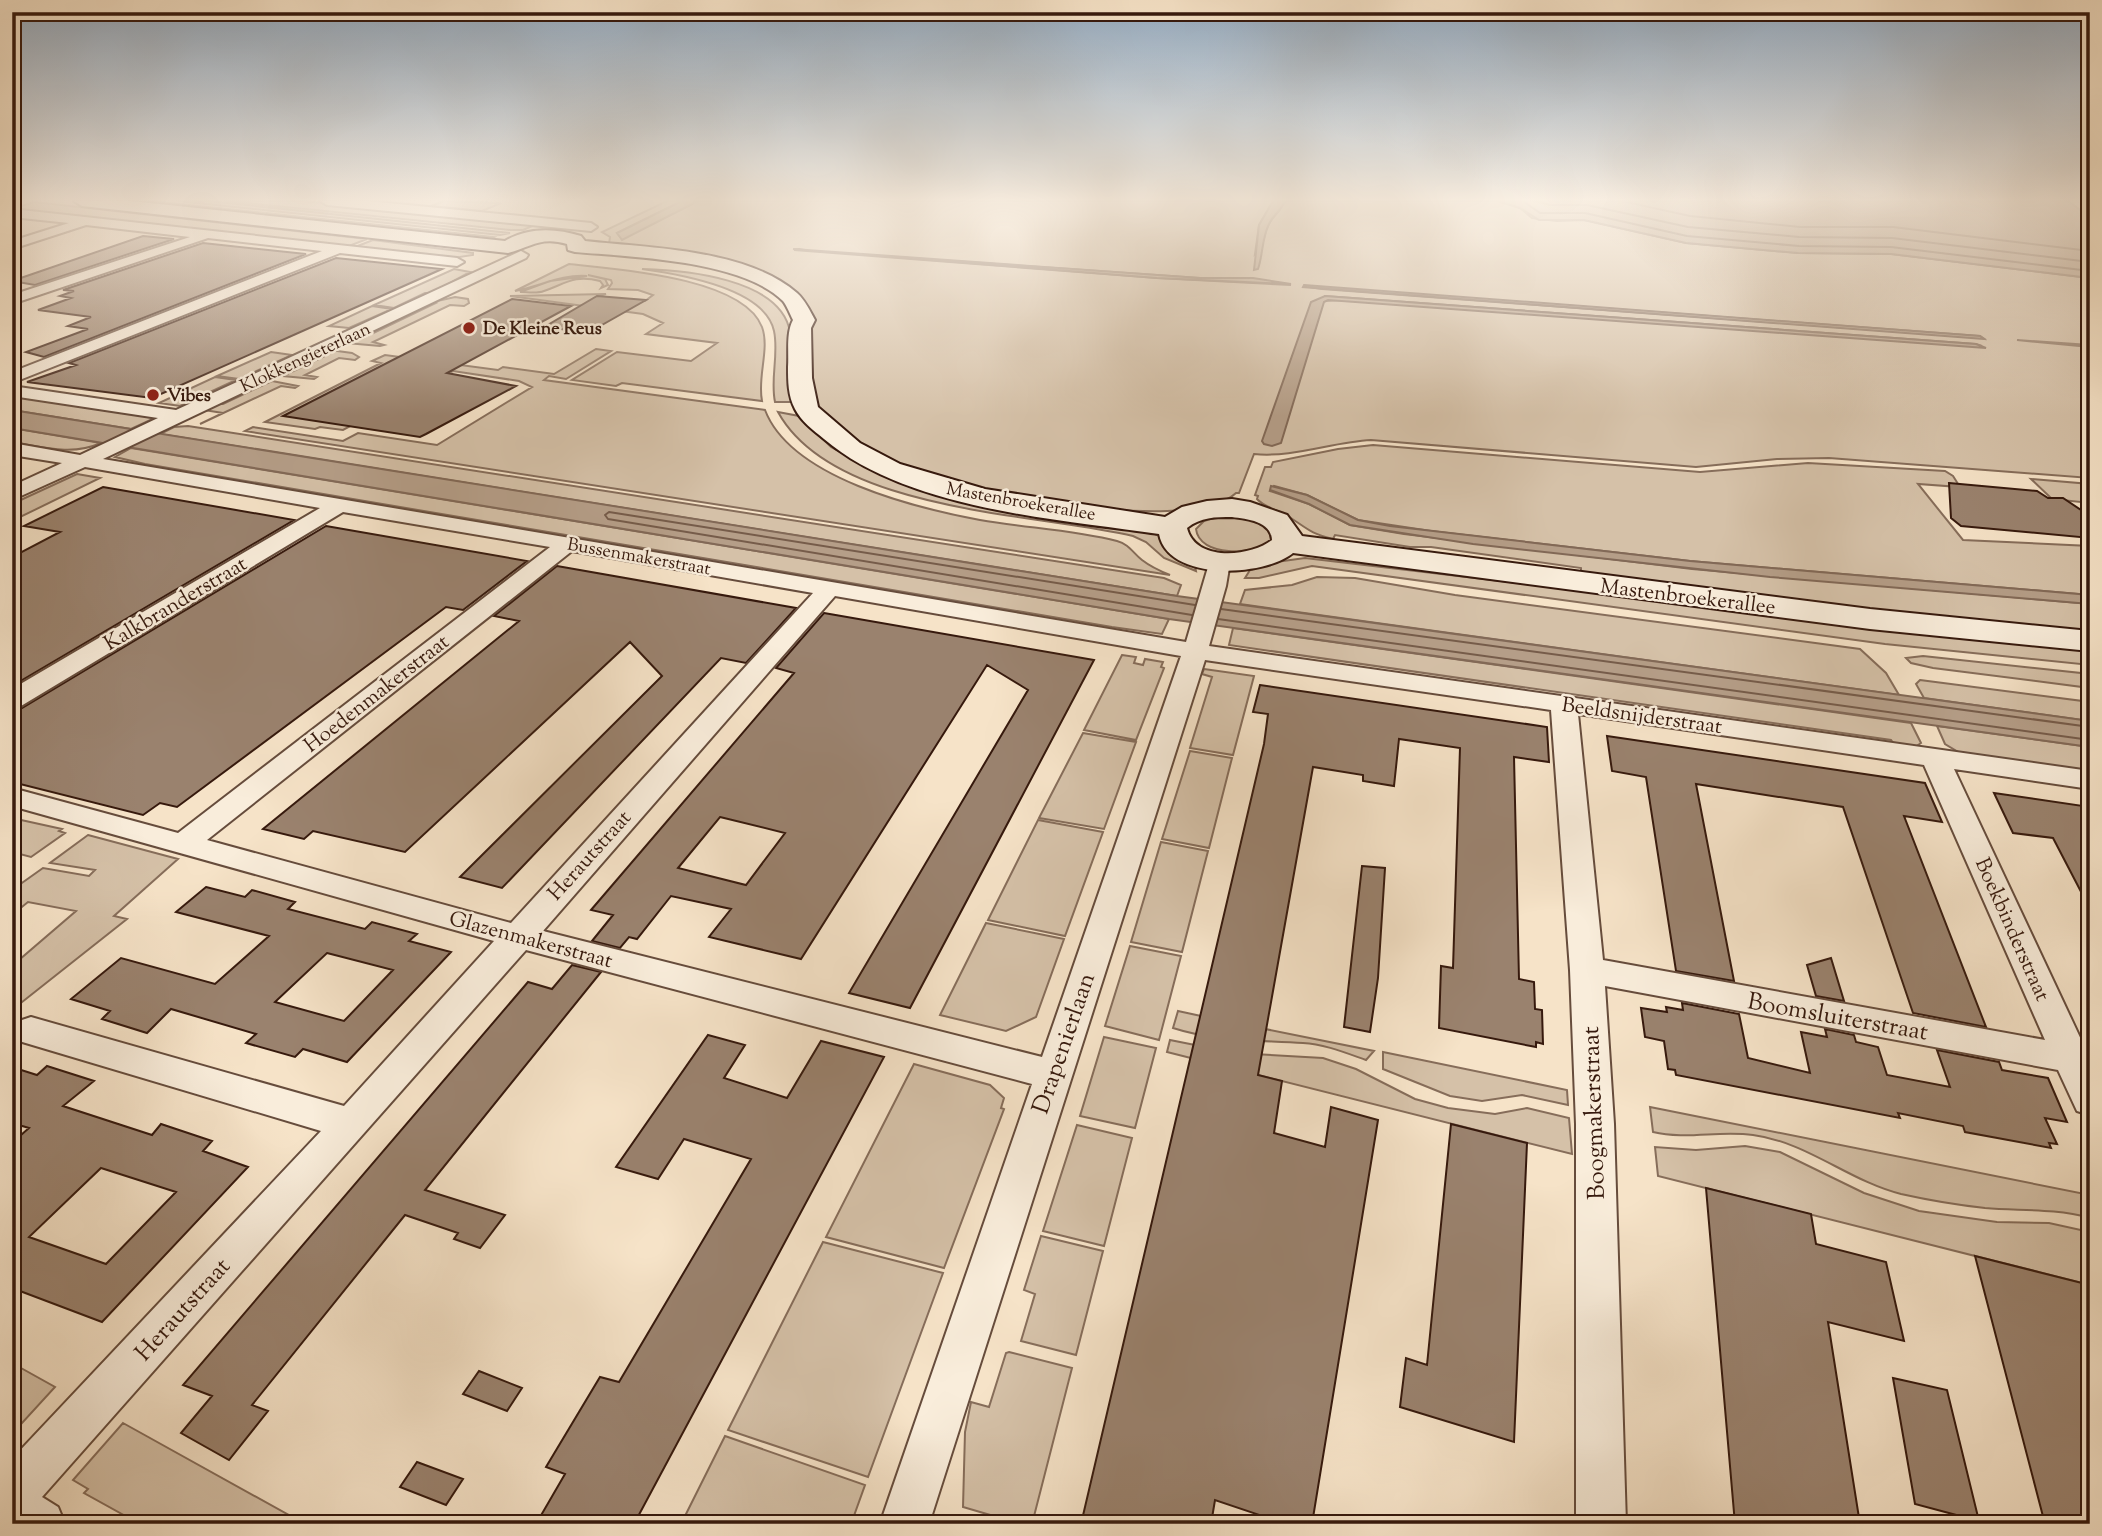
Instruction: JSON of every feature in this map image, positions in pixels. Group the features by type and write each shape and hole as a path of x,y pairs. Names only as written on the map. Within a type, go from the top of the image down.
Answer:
{"main road":[{"name":"Mastenbroekerallee","path":"707,273 727,277 773,299 800,328 798,384 808,410 830,435 864,459 918,481 984,498 1172,527"},
{"path":"1216,508 1232,508 1263,515 1275,521 1284,528 1288,536 1287,543 1281,551 1263,559 1219,562 1186,552 1176,544 1171,535 1172,527 1188,514 1216,508"},
{"name":"Mastenbroekerallee","path":"1287,543 1857,617 2090,641"}],"street":[{"path":"12,300 93,273"},
{"path":"12,378 279,273"},
{"name":"Klokkengieterlaan","path":"12,494 169,420 466,273"},
{"path":"12,391 169,420"},
{"name":"Bussenmakerstraat","path":"12,449 90,457 338,506 829,589 1198,640"},
{"name":"Kalkbranderstraat","path":"12,700 338,506"},
{"name":"Hoedenmakerstraat","path":"184,843 568,544"},
{"name":"Drapenierlaan","path":"904,1524 1198,640 1213,593 1219,562"},
{"name":"Herautstraat","path":"12,1494 351,1124 516,936 829,589"},
{"name":"Beeldsnijderstraat","path":"1198,640 1564,704 2090,780"},
{"name":"Boogmakerstraat","path":"1564,704 1587,970 1595,1138 1601,1524"},
{"name":"Boekbinderstraat","path":"1935,758 2080,1061 2090,1100"},
{"name":"Glazenmakerstraat","path":"12,797 516,936 1052,1074"},
{"name":"Boomsluiterstraat","path":"1587,970 2080,1061"},
{"path":"31,1031 351,1124"},
{"path":"12,1506 41,1524"}],"shaded area":[{"path":"446,273 469,273 432,293 425,293 394,308 374,305"},
{"path":"552,273 643,273 705,286 730,297 750,310 762,327 765,344 762,401 622,383 616,386 572,380 617,352 691,361 717,343 646,334 663,323 643,314 510,296 606,294 596,297 645,301 653,295 638,290 608,289 611,280 588,275 605,279 608,285 601,288 603,285 600,281 583,279 541,292 520,292 544,283 515,291","holes":["577,276 587,276 552,281"]},
{"path":"663,273 686,273 728,281 769,300 783,314 790,332 788,385 792,402 775,402 773,384 776,349 774,331 767,316 755,304 738,294 697,279"},
{"path":"757,273 1088,273 1291,285 1255,279 1123,273 2046,273 2090,278 2090,345 2017,340 2090,347 2090,478 1829,458 1777,459 1696,467 1371,440 1283,454 1254,454 1239,493 1209,506 1167,511 1116,510 1060,503 1003,493 907,467 852,440 836,428 819,407 815,397 810,363 810,317","holes":["1303,286 1980,336 1983,338 1322,289","1325,296 1976,344 1982,346 1342,300 1324,301"]},
{"path":"455,297 468,299 469,303 464,306 450,305 373,342 384,345 346,343 363,338 436,303 433,302"},
{"path":"372,306 392,309 349,328 329,326"},
{"path":"596,349 611,351 566,379 549,376 544,380 765,410 779,434 801,454 828,472 858,486 953,515 1121,542 1149,565 1170,575 245,431 253,427 343,441 358,433 437,445 532,387 519,381 453,371 343,430 265,422 381,363 372,361 385,355 498,370 503,367 554,374"},
{"path":"330,350 352,353 359,357 355,360 339,358 305,375 317,377 314,379 283,376 323,357 320,356"},
{"path":"271,352 292,355 239,379 217,376"},
{"path":"215,377 236,380 180,406 159,403"},
{"path":"272,381 298,386 281,386 200,424 223,413 204,410"},
{"path":"12,394 157,417 131,429 12,410"},
{"path":"778,412 799,416 831,447 877,472 1147,531 1160,536 1195,566 1196,571 1164,558 1146,542 1133,536 939,503 889,489 843,470 805,445"},
{"path":"188,426 1164,578 1181,585 1177,596 160,434 174,427"},
{"path":"12,428 101,443 68,450 35,446 12,442"},
{"path":"1373,445 1700,472 1808,463 1945,471 1953,476 1960,487 1918,484 1963,540 2090,546 2090,595 1690,561 1431,531 1358,520 1307,495 1274,486 1270,491 1309,504 1350,525 1404,534 1692,569 2090,604 2090,634 1839,607 1581,572 1581,568 1431,547 1410,547 1335,535 1333,539 1312,532 1266,506 1255,495 1265,467 1271,467 1273,462"},
{"path":"131,448 1169,619 1162,634 1112,627 115,457"},
{"path":"77,474 100,478 12,521 12,504"},
{"path":"2031,479 2090,484 2090,503 2052,499"},
{"path":"1221,516 1256,522 1272,535 1271,540 1253,549 1241,551 1217,549 1207,545 1199,538 1196,529 1204,521"},
{"path":"1305,558 2090,650 2090,665 1885,644 1312,566 1259,578 1245,578 1250,570 1276,562"},
{"path":"1317,577 1355,578 1455,595 1860,649 1886,673 1899,695 1240,604 1245,590 1292,585"},
{"path":"1233,628 1911,723 1921,743 1915,747 1894,744 1891,740 1229,645"},
{"path":"1122,655 1136,657 1134,663 1143,665 1145,659 1163,662 1161,667 1164,668 1136,740 1084,730"},
{"path":"1923,656 2090,674 2090,688 1933,668 1911,663 1906,658"},
{"path":"1204,669 1254,676 1233,755 1190,748 1212,677 1202,674"},
{"path":"1920,680 2090,702 2090,721 1924,698 1916,684"},
{"path":"1937,726 2090,747 2090,773 1960,753 1945,744"},
{"path":"1083,733 1136,742 1104,829 1039,818"},
{"path":"1190,751 1232,758 1209,848 1162,839"},
{"path":"12,818 62,829 59,831 65,833 31,857 12,852"},
{"path":"1038,820 1103,832 1065,936 988,920"},
{"path":"88,835 178,859 114,916 127,919 12,1010 12,966 76,911 28,902 12,915 12,890 43,868 89,876 95,870 50,863"},
{"path":"1161,842 1208,851 1182,952 1131,942"},
{"path":"986,923 1064,939 1036,1017 1006,1031 940,1015"},
{"path":"1130,946 1181,956 1159,1040 1105,1026"},
{"path":"1178,1011 1374,1051 1366,1060 1311,1044 1238,1040 1189,1033 1173,1028"},
{"path":"1104,1037 1156,1048 1135,1128 1080,1116"},
{"path":"1170,1040 1235,1053 1323,1058 1356,1069 1415,1099 1448,1108 1495,1114 1527,1108 1569,1118 1572,1154 1167,1052"},
{"path":"1383,1052 1567,1090 1568,1105 1522,1095 1482,1101 1450,1096 1383,1069"},
{"path":"914,1064 990,1085 1004,1098 1001,1108 1004,1109 944,1268 826,1237"},
{"path":"1650,1107 2090,1195 2090,1218 2050,1211 1974,1207 1901,1194 1864,1180 1792,1145 1753,1135 1678,1135 1653,1132"},
{"path":"1077,1125 1132,1138 1104,1246 1043,1231"},
{"path":"1745,1146 1780,1152 1864,1193 1919,1211 1997,1222 2049,1223 2090,1232 2090,1285 1658,1176 1655,1147 1696,1150"},
{"path":"1041,1236 1103,1251 1076,1355 1021,1341 1035,1294 1024,1290"},
{"path":"823,1242 943,1273 868,1477 728,1430"},
{"path":"1006,1353 1072,1368 1032,1524 1021,1524 963,1507 965,1432 971,1402 989,1407"},
{"path":"12,1363 55,1387 12,1434"},
{"path":"123,1423 305,1524 140,1524 84,1493 88,1489 73,1480"},
{"path":"725,1436 865,1485 851,1524 681,1524"}],"water":[{"path":"1090,273 1253,278 1291,284"},
{"path":"2046,273 2090,273 2090,278"},
{"path":"1303,287 1980,336 1984,339"},
{"path":"1325,296 1976,344 1986,348 1328,300 1324,302 1281,443 1272,446 1264,444 1262,441 1311,302"},
{"path":"12,410 1177,596 2090,721 2090,747 1169,619 12,428"},
{"path":"1271,486 1307,495 1358,520 1390,526 1690,561 2090,595 2090,604 1770,577 1473,544 1350,525 1309,504 1270,490"}],"building":[{"path":"36,273 72,273 35,285 12,281"},
{"path":"115,273 258,273 44,357 26,352 88,329 68,326 91,317 38,310 71,298 60,296 74,291 63,290"},
{"path":"299,273 434,273 152,398 27,382 76,365 69,363"},
{"path":"597,296 646,300 586,334 546,326"},
{"path":"512,299 571,306 447,373 516,386 426,434 420,437 283,416"},
{"path":"1949,483 2037,491 2048,498 2063,498 2090,516 2090,538 1961,526 1951,518"},
{"path":"103,487 294,520 12,686 12,557 60,532 24,526"},
{"path":"326,526 527,561 463,610 446,607 177,807 160,803 143,815 12,782 12,710 22,708"},
{"path":"557,566 796,608 746,663 721,658 502,888 460,877 662,676 630,642 405,852 313,831 304,839 263,829 519,621 494,616"},
{"path":"824,613 1094,660 910,1008 849,993 1028,690 987,665 801,959 709,937 731,909 671,896 637,939 629,937 620,948 592,941 613,915 591,910 794,673 776,668","holes":["720,817 785,833 746,885 678,868"]},
{"path":"1260,685 1547,727 1549,762 1514,757 1519,979 1534,982 1535,1009 1542,1010 1543,1044 1536,1042 1536,1047 1439,1028 1441,966 1453,968 1460,748 1399,739 1394,786 1363,781 1363,775 1313,767 1258,1075 1282,1081 1274,1133 1325,1147 1331,1107 1378,1120 1312,1524 1286,1524 1215,1500 1211,1524 1081,1524 1264,744 1268,714 1253,712"},
{"path":"1607,736 1925,783 1942,822 1904,816 1986,1027 1913,1013 1843,807 1696,784 1734,981 1676,971 1646,777 1612,771"},
{"path":"1994,793 2090,807 2090,909 2053,838 2013,833"},
{"path":"1362,866 1385,868 1378,978 1370,1032 1344,1027"},
{"path":"206,887 245,897 252,890 295,902 288,909 365,929 372,922 417,934 409,941 451,952 347,1062 303,1049 295,1057 246,1043 256,1034 171,1009 147,1033 102,1019 110,1011 71,999 121,958 215,984 269,936 176,912","holes":["327,953 393,970 344,1021 275,1002"]},
{"path":"1831,958 1844,1001 1816,996 1807,965"},
{"path":"572,965 601,972 425,1190 505,1215 480,1248 454,1239 458,1233 405,1215 252,1405 268,1411 229,1460 181,1433 212,1396 183,1385 528,982 552,989"},
{"path":"1682,1003 1739,1014 1748,1058 1810,1073 1801,1032 1827,1037 1825,1029 1854,1035 1856,1042 1878,1047 1887,1075 1950,1087 1937,1050 1999,1062 2002,1070 2048,1078 2067,1122 2045,1118 2057,1144 2049,1143 2051,1148 1965,1132 1963,1126 1898,1113 1900,1118 1676,1075 1675,1070 1668,1069 1664,1041 1645,1037 1641,1008 1667,1012 1666,1007 1683,1010"},
{"path":"708,1035 745,1045 724,1078 787,1098 821,1041 884,1057 634,1524 536,1524 565,1474 546,1467 600,1377 619,1382 751,1159 684,1139 658,1179 616,1167"},
{"path":"47,1066 94,1081 63,1106 152,1135 161,1124 212,1141 203,1151 248,1167 102,1322 12,1288 12,1143 29,1128 12,1123 12,1067 37,1075","holes":["101,1168 176,1192 106,1264 29,1237"]},
{"path":"1451,1124 1527,1143 1514,1442 1400,1407 1406,1358 1427,1365"},
{"path":"1706,1188 1811,1214 1816,1244 1886,1262 1904,1341 1828,1322 1860,1524 1735,1524"},
{"path":"1975,1256 2090,1285 2090,1524 2045,1524"},
{"path":"479,1371 522,1388 507,1411 463,1394"},
{"path":"1893,1378 1947,1390 1979,1521 1915,1504"},
{"path":"417,1462 463,1479 446,1505 400,1487"}],"place":[{"name":"De Kleine Reus","path":"469,328"},
{"name":"Vibes","path":"153,395"}]}
